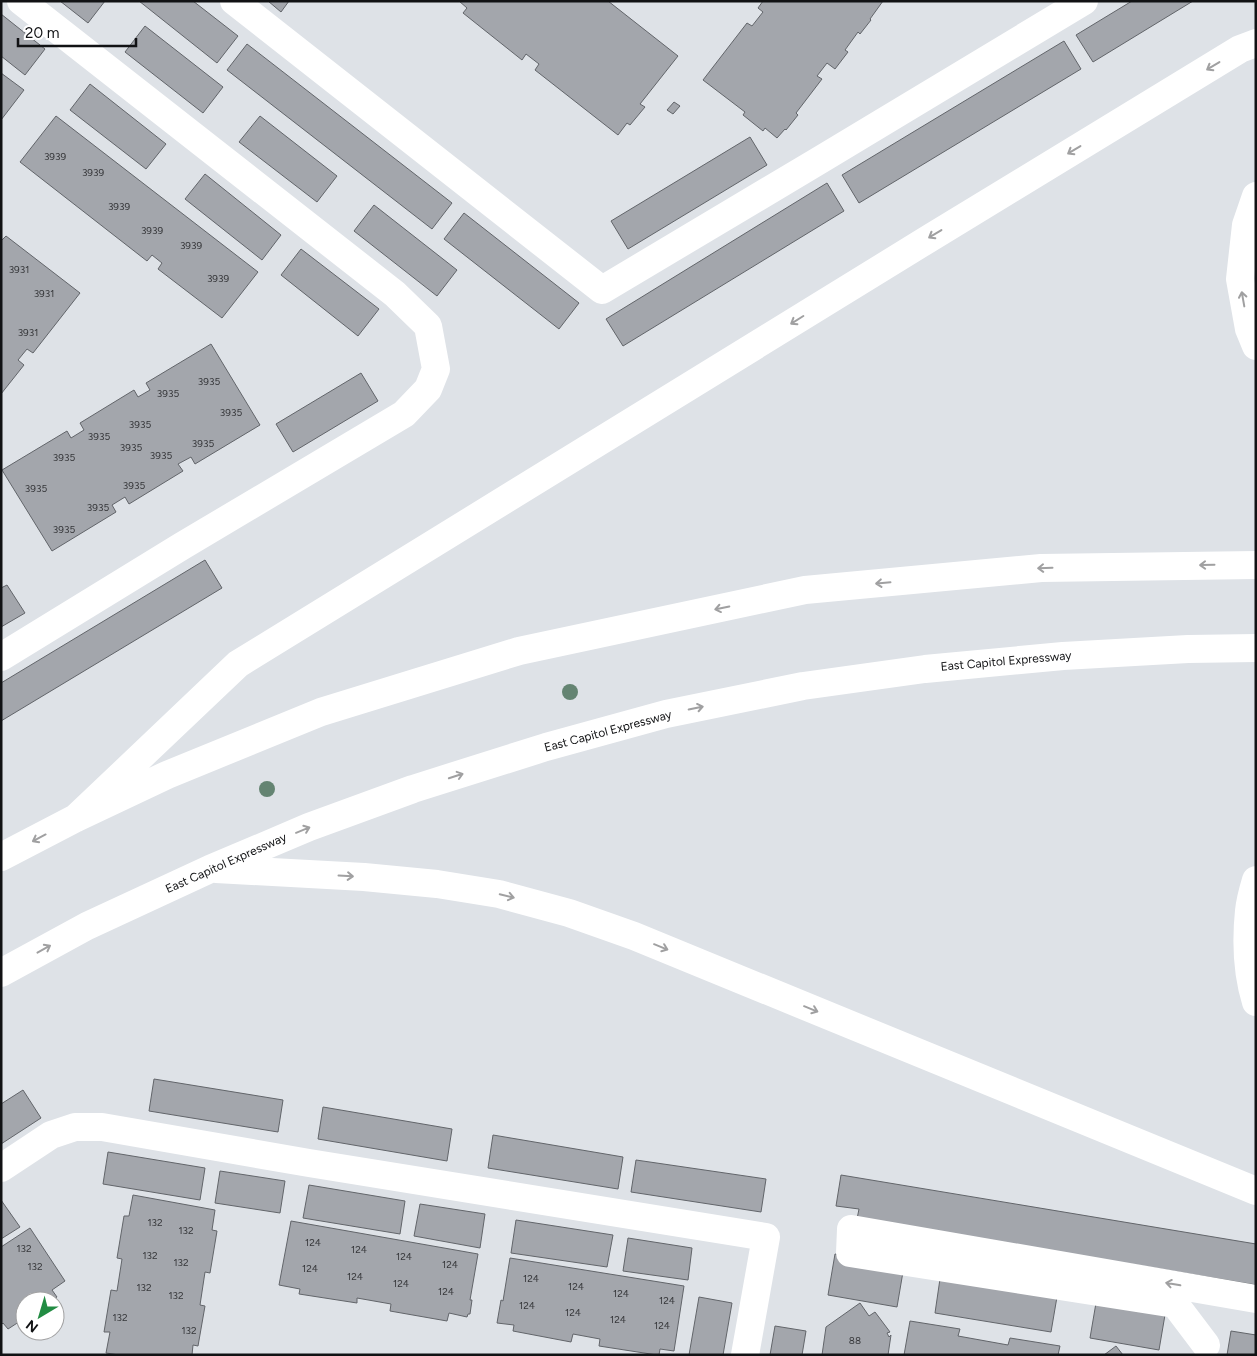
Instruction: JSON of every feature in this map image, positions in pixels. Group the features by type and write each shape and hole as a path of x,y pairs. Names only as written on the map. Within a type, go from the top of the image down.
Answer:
{"main road":[{"path":"1,657 182,546 404,414 428,389 436,369 428,326 395,294 21,1"},
{"path":"234,1 602,290 1084,1"},
{"path":"76,818 238,664 930,238 1240,49 1256,43"},
{"path":"1256,196 1246,225 1240,279 1249,329 1256,346"},
{"path":"1,857 76,818 167,775 321,712 519,651 805,590 1041,568 1256,565"},
{"name":"East Capitol Expressway","path":"1,973 87,926 210,869 309,827 413,789 546,747 666,714 803,686 925,669 1073,655 1188,649 1256,648"},
{"path":"210,869 364,877 437,884 499,894 569,913 634,936 1256,1191"},
{"path":"1256,880 1249,910 1248,946 1251,986 1256,1002"},
{"path":"1,1168 51,1135 75,1127 102,1127 309,1163 766,1237 745,1355"},
{"path":"1206,1350 1175,1304 1136,1287 851,1229 850,1253 1136,1287 1209,1290 1256,1299"},
{"path":"1206,1350 1209,1290"}],"building":[{"path":"60,1 105,1 88,23"},
{"path":"139,1 193,1 238,36 217,63"},
{"path":"268,1 289,1 281,12"},
{"path":"459,1 608,1 678,56 640,104 645,107 630,125 627,123 618,135 535,70 539,64 526,54 522,60 463,13 467,8"},
{"path":"763,1 883,1 871,20 860,34 858,32 845,50 848,52 835,69 827,63 817,76 822,79 796,113 798,115 777,138 765,128 763,131 743,115 745,112 703,80 747,23 752,26 763,12 758,8"},
{"path":"1132,1 1193,1 1093,62 1076,35"},
{"path":"1,14 45,49 25,75 1,56"},
{"path":"145,26 223,87 203,113 125,52"},
{"path":"1064,41 1081,69 859,203 842,175"},
{"path":"247,44 452,203 432,229 227,70"},
{"path":"1,73 24,90 1,120"},
{"path":"90,84 166,144 146,169 70,110"},
{"path":"674,102 680,106 673,114 667,110"},
{"path":"56,116 258,272 222,318 158,269 162,263 152,255 147,261 20,162"},
{"path":"260,116 337,176 317,202 239,142"},
{"path":"750,137 767,165 628,249 611,221"},
{"path":"205,174 281,235 262,260 185,199"},
{"path":"827,183 844,211 623,346 606,319"},
{"path":"374,205 457,270 437,296 354,231"},
{"path":"464,213 579,303 559,329 444,239"},
{"path":"6,236 80,293 33,353 27,349 18,360 24,365 1,394 1,241"},
{"path":"301,249 379,309 358,336 281,275"},
{"path":"211,344 260,425 195,464 191,457 178,464 183,471 129,504 125,497 112,505 116,512 52,551 2,470 67,431 71,438 84,430 80,423 134,390 138,397 150,390 146,383"},
{"path":"361,373 378,401 293,452 276,424"},
{"path":"205,560 222,588 1,721 1,683"},
{"path":"7,585 25,613 1,627 1,588"},
{"path":"154,1079 283,1100 278,1132 149,1111"},
{"path":"23,1090 41,1118 1,1144 1,1104"},
{"path":"323,1107 452,1129 447,1161 318,1139"},
{"path":"493,1135 623,1157 618,1189 488,1168"},
{"path":"108,1152 205,1168 200,1200 103,1184"},
{"path":"636,1160 766,1179 761,1212 631,1192"},
{"path":"220,1171 285,1181 280,1213 215,1203"},
{"path":"841,1175 1256,1244 1256,1285 857,1219 859,1209 836,1206"},
{"path":"309,1185 405,1201 400,1234 303,1218"},
{"path":"133,1195 215,1210 212,1230 217,1231 210,1273 205,1272 200,1305 205,1306 198,1346 193,1345 192,1355 119,1355 106,1353 110,1332 104,1332 111,1290 117,1291 122,1259 117,1258 124,1216 129,1216"},
{"path":"1,1200 20,1227 1,1239"},
{"path":"420,1204 485,1214 480,1248 414,1236"},
{"path":"516,1220 613,1235 607,1267 511,1253"},
{"path":"291,1221 478,1254 470,1300 472,1300 470,1314 467,1317 449,1313 447,1321 390,1311 391,1304 357,1298 357,1303 299,1294 300,1289 279,1285"},
{"path":"30,1228 65,1281 53,1291 15,1291 15,1324 8,1329 3,1323 1,1325 1,1247"},
{"path":"628,1238 692,1248 688,1280 623,1271"},
{"path":"835,1254 904,1266 897,1307 828,1295"},
{"path":"510,1258 684,1286 674,1351 660,1349 659,1355 657,1355 599,1346 600,1339 573,1334 571,1342 513,1331 514,1325 497,1323 501,1300 503,1301"},
{"path":"941,1272 1058,1291 1051,1332 935,1313"},
{"path":"699,1297 732,1303 723,1355 689,1355"},
{"path":"1097,1297 1166,1309 1159,1350 1090,1338"},
{"path":"860,1303 869,1316 875,1312 890,1332 887,1333 889,1337 891,1335 888,1355 822,1355 826,1327"},
{"path":"910,1321 960,1329 958,1336 1008,1345 1010,1338 1060,1346 1058,1355 904,1355"},
{"path":"775,1326 806,1331 802,1355 770,1355"},
{"path":"1231,1331 1256,1335 1256,1355 1227,1355"},
{"path":"1116,1346 1123,1355 1104,1355"}]}
